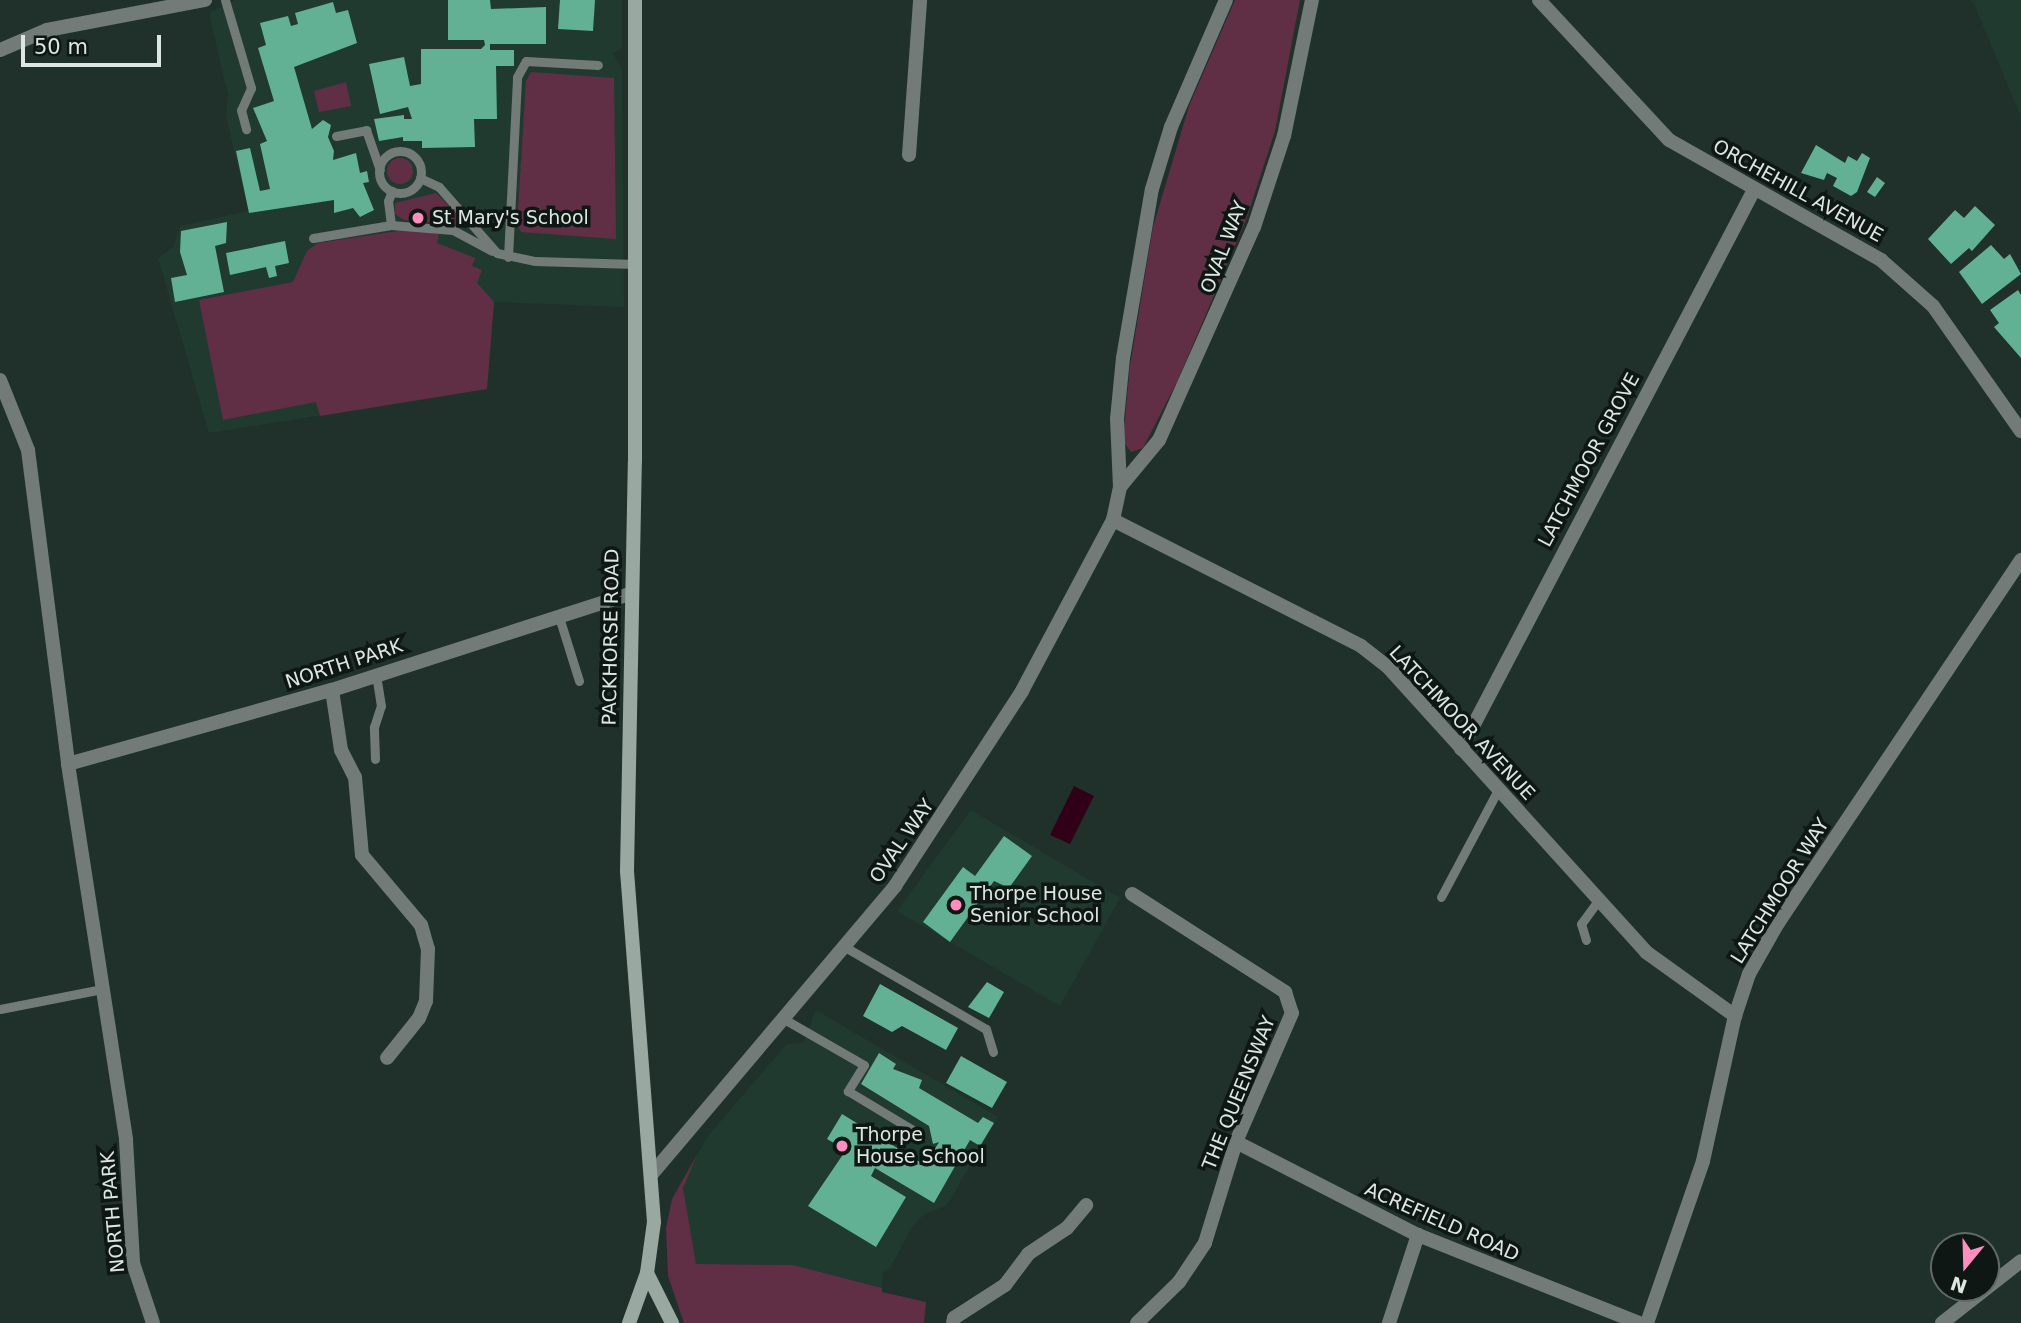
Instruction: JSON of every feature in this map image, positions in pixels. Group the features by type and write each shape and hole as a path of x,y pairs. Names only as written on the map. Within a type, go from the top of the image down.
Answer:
{"main road":[{"name":"PACKHORSE ROAD","path":"629,1323 648,1272 654,1222 627,871 635,264 635,0"},
{"path":"648,1272 673,1323"}],"street":[{"path":"0,50 47,30 205,0"},
{"path":"909,155 920,0"},
{"name":"OVAL WAY","path":"651,1175 895,886 956,799 1022,691 1113,520 1121,487 1117,419 1121,382 1152,189 1171,127 1226,0"},
{"name":"OVAL WAY","path":"1121,487 1159,440 1254,227 1284,136 1312,0"},
{"name":"ORCHEHILL AVENUE","path":"1539,0 1670,140 1881,260 1933,306 2021,431"},
{"name":"LATCHMOOR GROVE","path":"1461,749 1754,190"},
{"name":"NORTH PARK","path":"0,380 27,450 68,764 126,1140 133,1263 153,1323"},
{"name":"LATCHMOOR AVENUE","path":"1113,520 1361,646 1388,666 1646,952 1735,1016"},
{"name":"LATCHMOOR WAY","path":"1647,1323 1703,1161 1735,1016 1749,974 1778,923 2021,559"},
{"name":"NORTH PARK","path":"68,764 332,690 630,594"},
{"path":"332,690 341,750 355,777 362,855 421,925 428,948 426,1001 419,1018 387,1058"},
{"name":"THE QUEENSWAY","path":"1132,894 1185,925 1285,992 1292,1002 1281,1042 1236,1142 1205,1243 1179,1282 1137,1323"},
{"name":"ACREFIELD ROAD","path":"1236,1142 1418,1235 1639,1323"},
{"path":"953,1323 954,1318 1005,1285 1028,1254 1067,1228 1086,1205"},
{"path":"1389,1323 1418,1235"},
{"path":"1941,1323 2021,1261"}],"lane":[{"path":"225,0 251,88 242,110 246,129"},
{"path":"508,257 517,77 526,61 598,65"},
{"path":"336,136 366,130 382,183 392,191 407,192 420,178"},
{"path":"380,170 385,158 404,152 416,159 420,178"},
{"path":"420,178 439,187 497,253"},
{"path":"391,225 387,201 392,191"},
{"path":"313,238 391,225 453,230 508,257 635,264"},
{"path":"559,617 579,681"},
{"path":"375,759 374,727 380,706 376,674"},
{"path":"1441,897 1498,790"},
{"path":"1586,940 1581,925 1598,901"},
{"path":"845,947 986,1029 993,1052"},
{"path":"0,1009 102,989"},
{"path":"784,1019 863,1065 848,1091 911,1129"}],"shaded area":[{"name":"St Mary's School","path":"235,0 622,0 622,48 613,53 622,70 624,307 494,302 487,389 209,433 158,258 173,247 180,226 248,211 226,116 228,96 209,13"},
{"path":"1235,0 1300,0 1275,131 1246,220 1177,382 1143,448 1131,452 1123,441 1130,366 1153,227 1189,106"},
{"path":"1970,0 2021,0 2021,117 1974,4"},
{"path":"531,72 614,78 616,239 521,232 517,225 526,81"},
{"path":"346,82 351,106 319,112 314,91"},
{"path":"400,158 409,162 413,171 409,180 400,184 391,180 387,171 391,162"},
{"path":"436,193 461,218 458,225 404,220 395,214 395,203"},
{"path":"405,230 439,234 437,243 475,258 472,266 482,270 477,283 494,302 487,389 320,416 316,402 223,420 199,300 293,282 307,251 318,243"},
{"path":"1074,786 1094,796 1070,844 1050,835"},
{"path":"971,810 1120,898 1060,1006 897,911"},
{"name":"Thorpe House School","path":"816,1010 998,1117 947,1205 923,1215 912,1227 890,1268 883,1272 882,1288 793,1265 696,1264 683,1193 685,1176 708,1136 787,1044 803,1043"},
{"path":"697,1155 683,1188 696,1264 793,1265 882,1288 882,1292 926,1302 924,1323 684,1323 668,1276 666,1228 672,1199"}],"building":[{"path":"448,0 490,0 491,9 546,7 546,44 490,44 490,50 514,50 514,66 496,66 497,119 474,119 475,147 422,148 422,141 403,141 403,137 379,141 374,119 404,115 404,119 412,119 408,107 380,114 369,64 404,57 410,86 421,84 421,49 481,49 485,45 484,40 448,40"},
{"path":"560,0 595,0 593,31 558,29"},
{"path":"333,2 336,13 348,10 357,43 294,67 312,129 323,120 331,125 328,137 334,151 333,160 356,153 360,173 367,171 369,182 363,183 374,210 360,217 353,208 334,213 334,200 249,213 236,151 250,148 260,191 270,189 260,144 267,141 253,108 274,101 258,48 266,45 260,23 288,16 291,26 298,24 295,13"},
{"path":"1816,145 1845,163 1848,156 1857,161 1862,153 1870,158 1857,192 1851,196 1833,186 1837,178 1827,173 1824,180 1801,173"},
{"path":"1877,177 1885,183 1875,197 1867,192"},
{"path":"1975,206 1995,225 1972,251 1969,248 1951,264 1928,239 1955,210 1964,218"},
{"path":"227,222 226,243 215,246 224,292 175,302 171,278 187,275 180,252 181,231"},
{"path":"285,241 289,263 275,266 277,276 269,278 266,267 230,275 226,253"},
{"path":"1991,245 2004,259 2010,254 2021,274 1982,304 1959,272"},
{"path":"2018,290 2021,295 2021,358 1994,327 1999,323 1990,310"},
{"name":"Thorpe House Senior School","path":"1004,836 1032,856 1009,888 994,881 950,942 923,922 963,867 975,876"},
{"path":"987,982 1004,992 989,1018 968,1007"},
{"path":"880,984 958,1028 946,1050 902,1026 892,1032 863,1016"},
{"path":"879,1053 896,1064 893,1069 922,1080 919,1088 978,1123 983,1117 994,1123 980,1146 970,1140 934,1203 875,1168 871,1176 906,1197 876,1247 808,1206 846,1150 827,1139 842,1114 925,1165 939,1142 933,1144 929,1126 861,1084"},
{"path":"961,1056 1007,1082 992,1108 946,1083"}],"place":[{"name":"St Mary's School","path":"418,218"},
{"name":"Thorpe House Senior School","path":"956,905"},
{"name":"Thorpe House School","path":"842,1146"}]}
